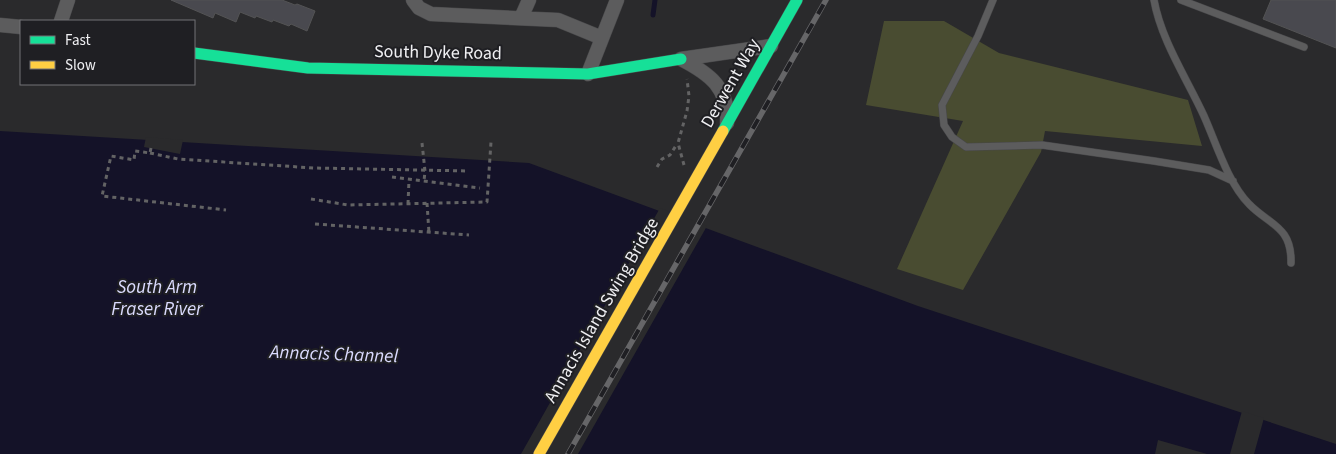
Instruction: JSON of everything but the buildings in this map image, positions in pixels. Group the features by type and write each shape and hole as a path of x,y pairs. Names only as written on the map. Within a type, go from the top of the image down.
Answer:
{"main road":[{"name":"Derwent Way","path":"693,183 797,0"},
{"name":"South Dyke Road","path":"195,53 308,68 588,74 681,60"},
{"name":"Annacis Island Swing Bridge","path":"539,454 693,183"}],"street":[{"path":"61,20 68,0"},
{"path":"413,0 420,8 431,14 558,20 602,38"},
{"path":"521,18 529,0"},
{"path":"588,74 618,0"},
{"path":"0,25 20,28"},
{"name":"South Dyke Road","path":"681,60 771,46"},
{"path":"681,60 703,72 717,86 725,99 728,110 727,123"}],"lane":[{"path":"993,0 978,36 942,105 944,124 952,137 966,147 1042,145 1209,170 1233,181"},
{"path":"1154,0 1160,26 1214,139 1227,173 1248,204 1277,225 1286,236 1292,254 1291,263"},
{"path":"1181,0 1304,47"}],"path":[{"path":"656,167 662,159 670,155 678,143 687,112 689,96 685,74"},
{"path":"311,199 348,205 487,202 491,142"},
{"path":"422,143 424,180"},
{"path":"678,143 684,166"},
{"path":"150,154 152,148"},
{"path":"226,210 102,196 111,156 134,160 135,151 178,159 256,164 469,172"},
{"path":"392,177 480,188"},
{"path":"408,204 409,180"},
{"path":"428,203 429,233"},
{"path":"316,224 469,236"}],"green space":[{"path":"884,21 944,21 999,53 1188,100 1202,146 1045,131 1041,152 963,290 897,269 963,121 866,105"}],"water":[{"name":"South Arm Fraser River","path":"0,131 529,163 918,306 1336,444 1336,454 0,454"}],"pier":[{"path":"146,137 183,140 180,154 144,147"},
{"path":"660,208 707,226 578,454 521,454"},
{"path":"1242,411 1264,418 1254,454 1230,454"},
{"path":"1158,440 1207,454 1155,454"}],"waterway":[{"path":"653,15 655,0"}],"railway":[{"path":"568,454 826,0"}],"traffic: fast":[{"path":"723,131 797,0"},
{"path":"195,53 308,68 588,74 681,59"}],"traffic: slow":[{"path":"539,454 723,131"}],"water label":[{"name":"Annacis Channel","path":"334,353"}]}
